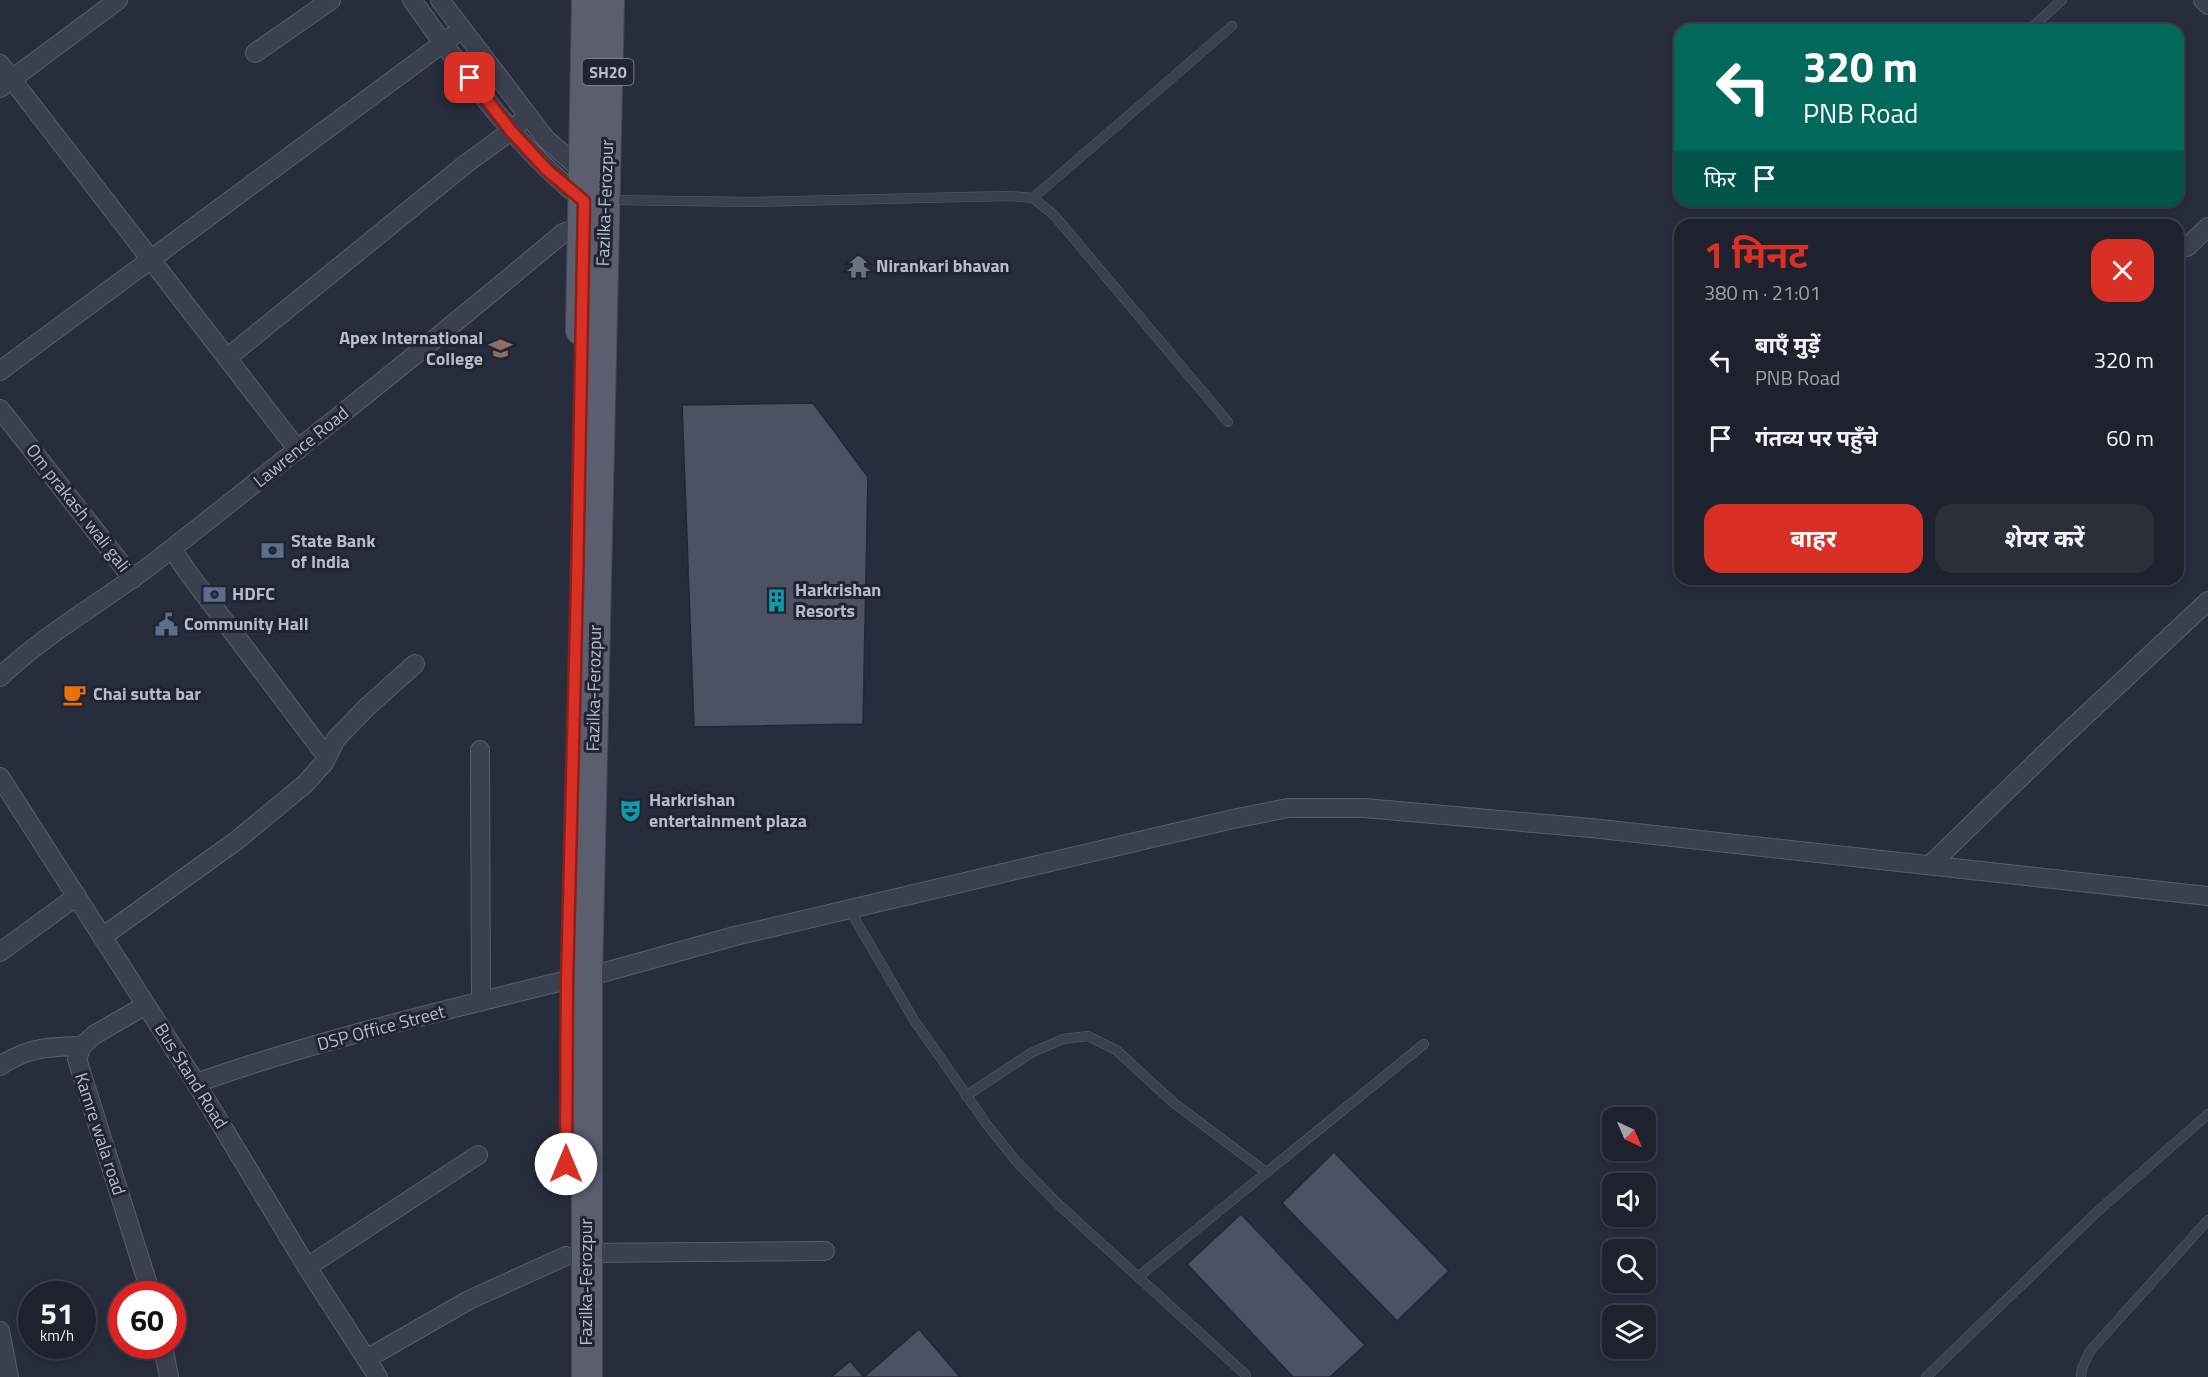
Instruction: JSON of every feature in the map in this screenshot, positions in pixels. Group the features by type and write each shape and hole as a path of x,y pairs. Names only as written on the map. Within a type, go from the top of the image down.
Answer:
{"main road":[{"name":"Fazilka-Ferozpur","path":"567,1377 576,1254 577,584 596,206 590,2"},
{"name":"Fazilka-Ferozpur","path":"576,1254 587,1377"}],"street":[{"path":"6,83 118,0"},
{"path":"255,53 331,0"},
{"path":"412,0 511,131 547,170 596,206"},
{"path":"440,0 596,206"},
{"path":"2203,0 2208,5"},
{"path":"0,371 462,29"},
{"path":"0,64 6,83 150,259 298,450"},
{"path":"227,358 528,115"},
{"name":"Lawrence Road","path":"0,677 37,646 133,579 298,450 596,206"},
{"path":"2187,247 2208,227"},
{"name":"Om prakash wali gali","path":"0,409 133,579"},
{"path":"172,549 327,757"},
{"path":"1930,865 2208,601"},
{"path":"102,937 236,841 305,784 317,772 336,739 367,707 416,664"},
{"path":"480,750 481,1002"},
{"name":"Bus Stand Road","path":"0,777 196,1083 307,1267 368,1358 378,1377"},
{"name":"DSP Office Street","path":"196,1083 249,1064 356,1033 577,979 735,936 1288,808 1364,808 1603,829 2208,896"},
{"path":"0,952 77,897"},
{"name":"Kamre wala road","path":"146,1005 94,1035 82,1046 76,1059 147,1281"},
{"path":"0,1066 14,1056 38,1048 82,1046"},
{"path":"307,1267 478,1155"},
{"path":"368,1358 468,1300 576,1254 825,1251"},
{"path":"0,1331 9,1377"},
{"path":"166,1359 169,1377"}],"lane":[{"path":"2036,24 2062,0"},
{"path":"1033,198 1232,26"},
{"path":"596,206 1009,196 1033,198 1054,215 1228,422"},
{"path":"849,909 914,1020 966,1096 1016,1161 1058,1204 1245,1374"},
{"path":"966,1096 1031,1053 1063,1039 1088,1036 1116,1050 1174,1103 1266,1172"},
{"path":"1138,1277 1424,1044"},
{"path":"1926,1377 2098,1211 2208,1114"},
{"path":"2081,1377 2082,1368 2090,1351 2208,1220"}],"building":[{"name":"Harkrishan Resorts","path":"813,403 868,477 863,724 694,727 682,405"},
{"path":"1334,1152 1449,1271 1397,1321 1282,1203"},
{"path":"1241,1214 1365,1345 1330,1377 1293,1377 1187,1264"},
{"path":"919,1329 960,1377 864,1377"},
{"path":"850,1361 864,1377 831,1377"}],"place":[{"name":"Nirankari bhavan","path":"858,266"},
{"name":"Apex International College","path":"501,348"},
{"name":"State Bank of India","path":"273,551"},
{"name":"HDFC","path":"214,594"},
{"name":"Harkrishan Resorts","path":"777,600"},
{"name":"Community Hall","path":"166,624"},
{"name":"Chai sutta bar","path":"75,694"},
{"name":"Harkrishan entertainment plaza","path":"631,810"}],"route":[{"path":"470,78 511,131 547,170 584,201 567,981 566,1164"}]}
